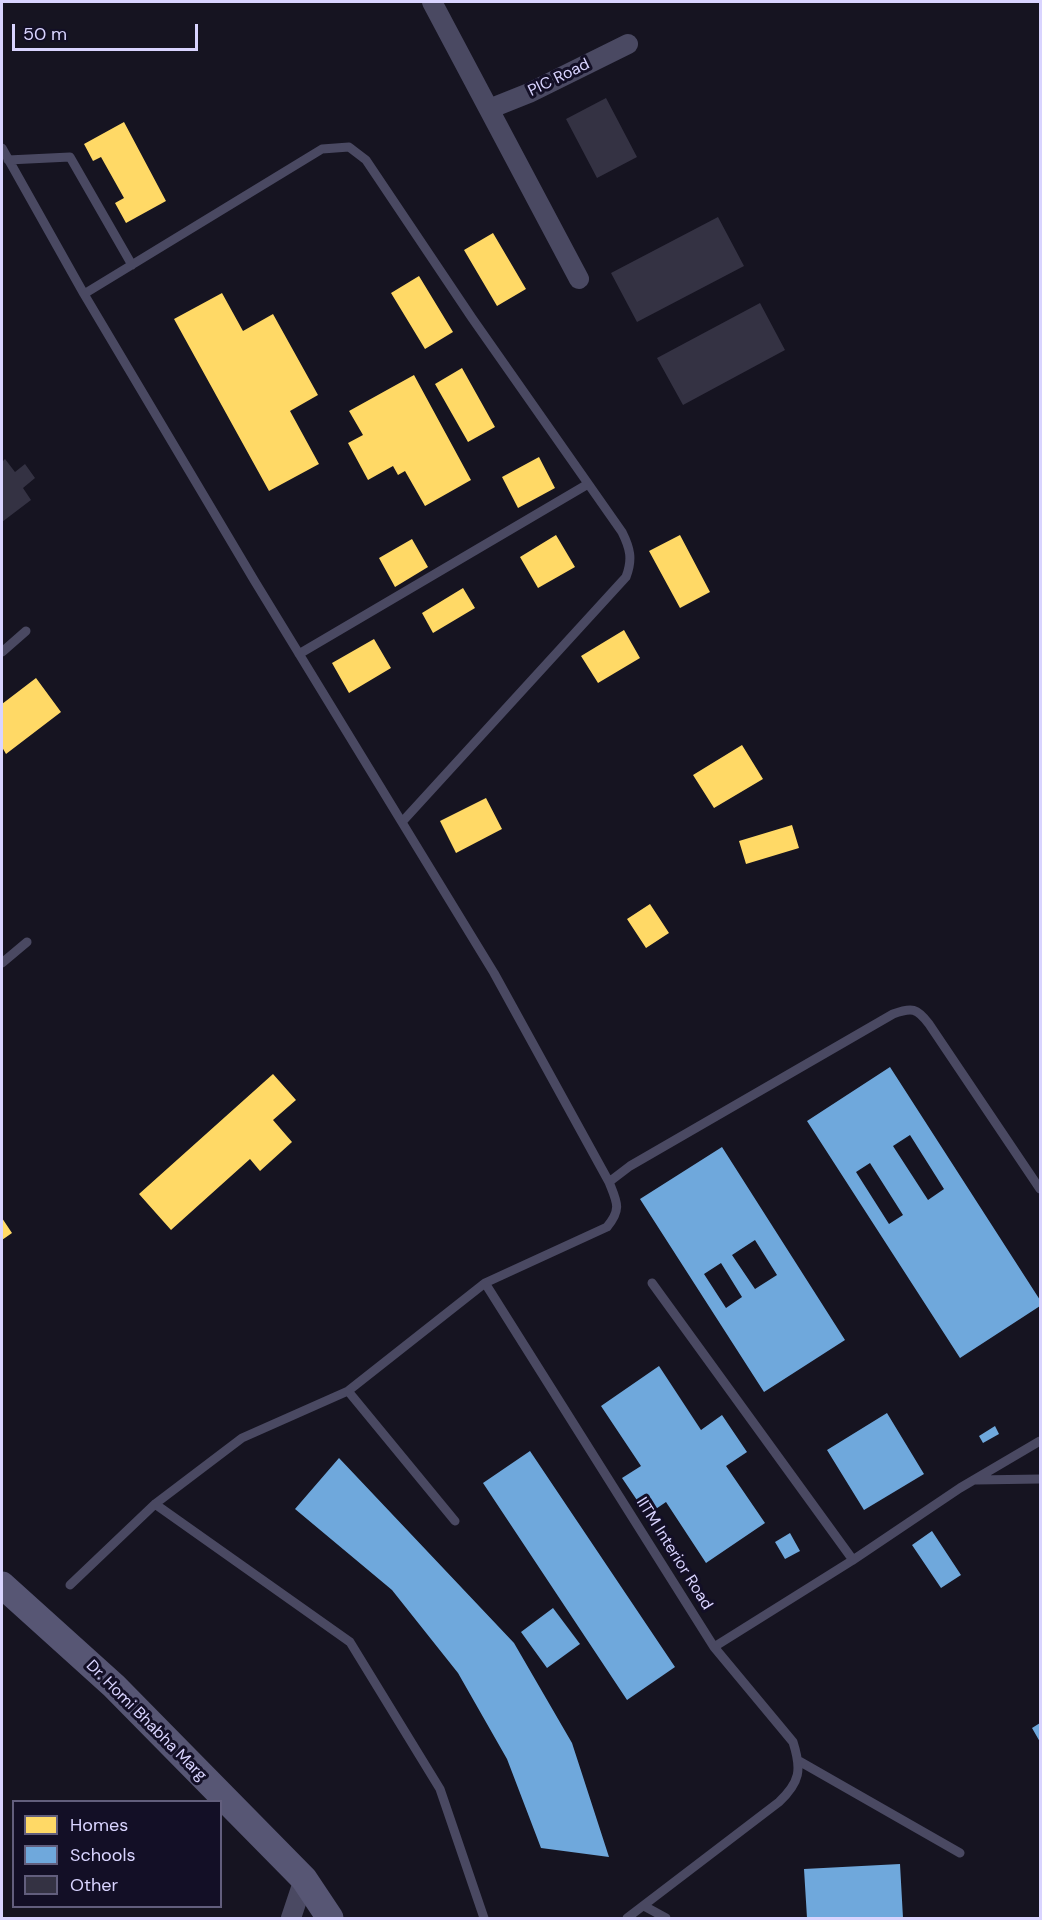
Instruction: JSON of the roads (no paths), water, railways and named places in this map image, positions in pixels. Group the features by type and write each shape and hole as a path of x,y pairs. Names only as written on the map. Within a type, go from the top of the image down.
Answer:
{"main road":[{"name":"Dr. Homi Bhabha Marg","path":"2,1585 114,1686 304,1880 330,1918"}],"street":[{"path":"432,2 579,279"},
{"name":"PIC Road","path":"489,109 529,93 628,44"},
{"path":"291,1918 304,1880"}],"lane":[{"path":"84,294 322,149 349,147 366,160 472,318 622,532 629,547 631,560 626,577 402,822"},
{"path":"2,148 84,294 299,654 494,973 609,1182 618,1212 607,1227 485,1283 348,1391 242,1438 156,1504 70,1585"},
{"path":"8,160 70,157 132,265"},
{"path":"299,654 588,484"},
{"path":"2,652 26,632"},
{"path":"2,963 27,942"},
{"path":"609,1182 630,1166 893,1014 903,1010 915,1010 929,1024 1041,1189"},
{"name":"IITM Interior Road","path":"485,1283 714,1647 793,1742 799,1761"},
{"path":"652,1283 854,1560"},
{"path":"348,1391 455,1521"},
{"path":"714,1647 854,1560 973,1480 1041,1441"},
{"path":"973,1480 1041,1479"},
{"path":"156,1504 350,1642 440,1789 484,1918"},
{"path":"627,1918 779,1802 797,1779 799,1761 960,1853"},
{"path":"644,1906 666,1918"}]}
